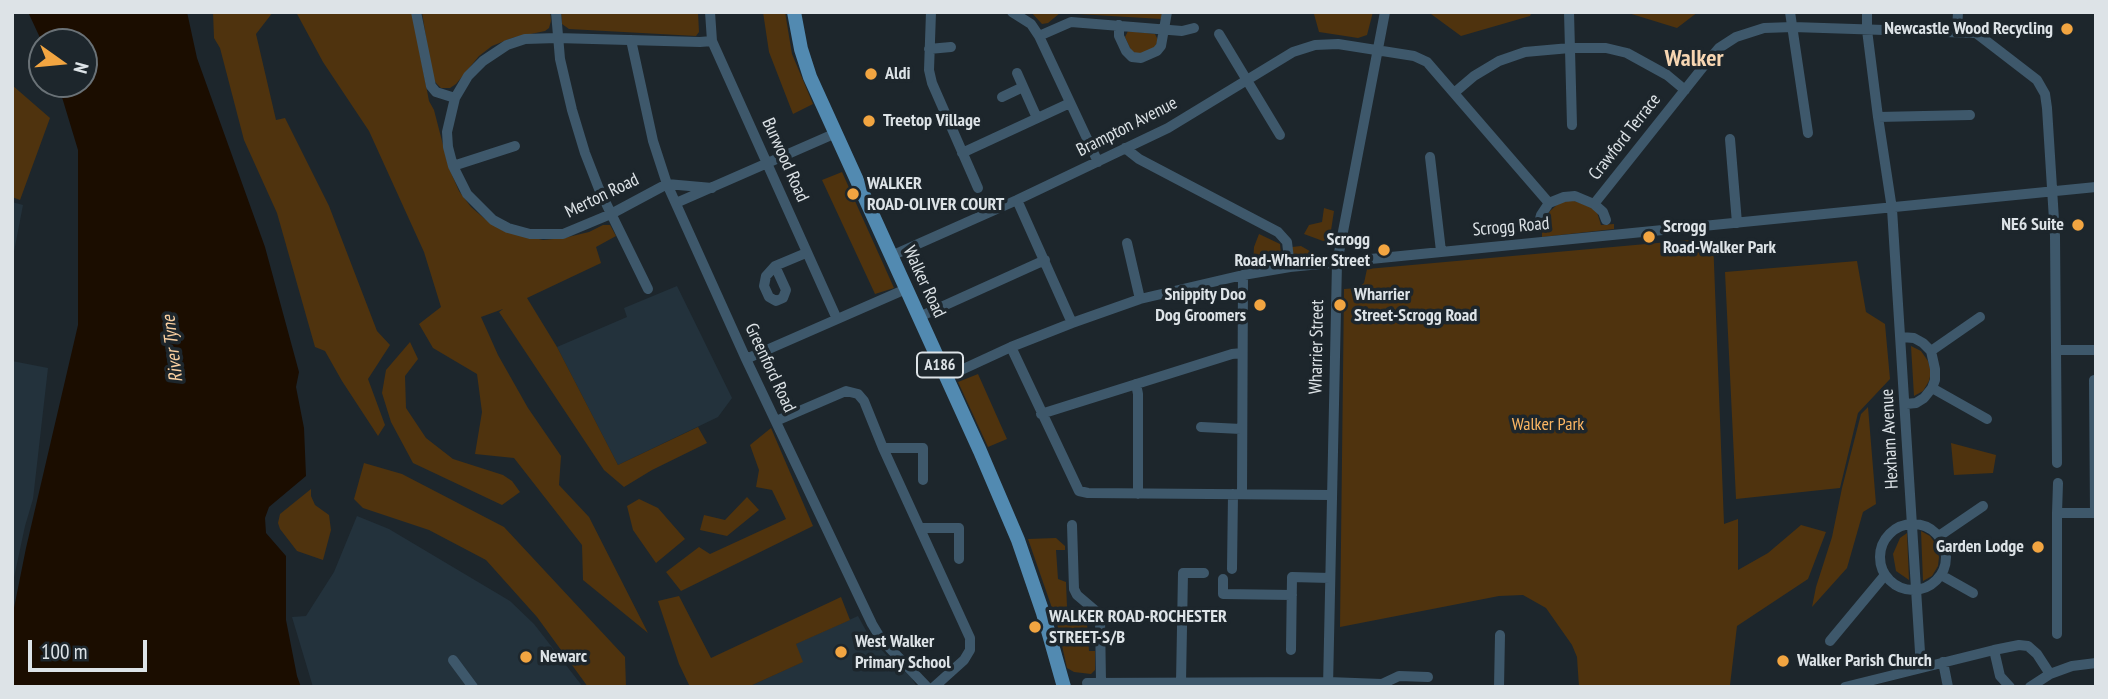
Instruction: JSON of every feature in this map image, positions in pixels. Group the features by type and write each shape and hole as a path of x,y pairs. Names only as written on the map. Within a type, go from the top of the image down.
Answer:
{"main road":[{"name":"Walker Road","path":"794,12 805,62 1017,540 1041,606 1064,687"}],"street":[{"path":"416,12 431,86 439,94 455,98 475,69 499,49 525,39 712,41"},
{"path":"556,12 557,38 578,133 611,214 648,289"},
{"name":"Burwood Road","path":"710,12 712,41 837,319"},
{"path":"931,12 929,49 932,83 978,188"},
{"path":"1012,12 1027,20 1039,36 1098,162"},
{"path":"1119,25 1119,36 1126,51 1132,57 1138,58 1160,49 1167,12"},
{"name":"Wharrier Street","path":"1328,684 1337,263 1385,12"},
{"path":"1569,12 1572,125"},
{"path":"1790,12 1808,133"},
{"name":"Hexham Avenue","path":"1867,12 1878,117 1892,209 1921,667"},
{"path":"1957,32 1958,12"},
{"path":"1039,36 1066,23 1099,18 1119,25 1182,31 1194,28"},
{"name":"Crawford Terrace","path":"1594,204 1719,48 1736,37 1763,28 1793,27 1976,33 2037,80 2045,94 2053,192 2057,463"},
{"path":"1219,34 1280,135"},
{"name":"Greenford Road","path":"631,40 653,141 667,184 746,359 872,624 881,639 927,687"},
{"name":"Brampton Avenue","path":"891,256 1168,128 1293,52 1315,45 1338,44 1414,57 1427,62 1549,203"},
{"path":"929,49 951,47"},
{"path":"1454,93 1474,76 1499,61 1525,52 1570,48 1606,48 1627,53 1667,75 1685,90"},
{"path":"1017,73 1037,118"},
{"path":"1002,97 1023,88"},
{"name":"Merton Road","path":"455,98 447,132 448,147 453,166 467,194 485,214 500,224 524,233 563,234 611,214 667,184 712,188"},
{"path":"962,153 1070,103"},
{"path":"1878,117 1970,115"},
{"name":"Merton Road","path":"676,203 836,133"},
{"path":"1730,139 1737,223"},
{"path":"453,166 515,146"},
{"path":"1125,148 1139,159 1278,232 1287,242 1290,267"},
{"path":"1430,157 1441,251"},
{"name":"Scrogg Road","path":"946,377 1011,347 1140,299 1290,267 2096,187"},
{"name":"Scrogg Road","path":"1538,226 1549,203 1564,197 1575,195 1594,204"},
{"path":"1017,200 1072,323"},
{"path":"1594,204 1606,219"},
{"path":"1127,243 1140,299"},
{"path":"775,266 806,253"},
{"path":"919,317 1045,260"},
{"path":"1232,569 1241,429 1243,275"},
{"path":"746,359 906,289"},
{"path":"1931,351 1980,317"},
{"path":"1901,337 1914,338 1931,351 1935,369 1932,388 1924,398 1916,403 1906,404"},
{"path":"1011,347 1079,491 1331,495"},
{"path":"2057,350 2096,350"},
{"path":"1041,414 1242,353"},
{"path":"2057,513 2095,513 2094,380"},
{"path":"1136,384 1138,494"},
{"path":"1932,388 1987,419"},
{"path":"776,421 846,391 862,396 971,644 964,660 933,687"},
{"path":"1201,427 1241,429"},
{"path":"883,448 923,448 923,480"},
{"path":"2057,634 2058,483"},
{"path":"1939,536 1983,506"},
{"path":"1912,524 1931,529 1939,536 1944,545 1945,565 1934,582 1916,590 1904,589 1893,584 1885,575 1880,564 1880,553 1883,541 1891,532 1900,526 1912,524"},
{"path":"1072,525 1074,589 1100,618 1101,682"},
{"path":"920,528 958,528 958,559"},
{"path":"1175,684 1183,573 1204,573"},
{"path":"1830,641 1885,575"},
{"path":"1941,575 1972,593"},
{"path":"1291,650 1292,577 1330,578"},
{"path":"1223,579 1223,594 1292,596"},
{"path":"1499,687 1500,635"},
{"path":"1845,687 2019,645 2028,646 2037,654 2050,674"},
{"path":"1994,650 2000,676 2010,687"},
{"path":"453,660 473,687"},
{"path":"1943,662 1948,687"},
{"path":"2030,687 2050,674 2072,666 2096,663"},
{"path":"1087,683 1382,684 1399,676 1429,677"}],"shaded area":[{"path":"12,202 23,205 12,262"},
{"path":"677,286 732,398 718,417 618,465 557,347 627,317 624,308"},
{"path":"12,361 48,368 33,499 12,587"},
{"path":"357,516 389,529 510,601 534,624 583,687 313,687 292,617 306,616 334,572"},
{"name":"West Walker Primary School","path":"858,616 869,636 911,677 917,687 748,687 802,662 795,644"}],"green space":[{"path":"213,12 273,12 256,34 276,120 285,118 329,206 377,331 390,345 368,379 385,425 378,436 325,351 315,347 277,213 244,140 220,48 214,38"},
{"path":"296,12 412,12 429,101 434,110 449,168 459,191 485,219 504,231 543,240 564,238 610,225 616,236 596,247 601,263 527,298 557,347 618,465 698,427 707,443 624,487 604,470 499,312 503,309 481,317 498,355 528,408 561,456 559,485 589,517 648,633 583,580 582,545 514,458 475,454 482,412 477,374 433,348 419,324 441,307 424,252 369,131 323,62"},
{"path":"422,12 550,12 551,21 545,31 512,38 492,46 479,56 456,84 450,88 441,88 432,76"},
{"path":"561,12 698,12 699,32 696,36 569,29 562,24"},
{"path":"763,12 785,12 792,54 813,104 793,114 769,52"},
{"path":"1031,12 1162,12 1162,19 1060,13 1048,23 1042,24"},
{"path":"1307,12 1373,12 1367,35 1358,38 1319,32 1314,14"},
{"path":"1431,12 1532,12 1530,16 1461,36"},
{"path":"1625,12 1698,12 1677,28"},
{"path":"1128,31 1155,34 1158,40 1155,47 1136,54 1125,37"},
{"path":"12,85 50,118 20,200 12,197"},
{"path":"842,172 894,288 875,294 822,180"},
{"path":"1572,200 1596,209 1601,225 1614,224 1614,229 1542,237 1542,226 1550,211 1559,203"},
{"path":"1324,208 1334,211 1330,237 1323,241 1304,234 1309,225 1322,222"},
{"path":"1259,234 1280,244 1281,254 1275,261 1253,264 1254,247"},
{"name":"Walker Park","path":"1713,238 1724,524 1738,519 1738,570 1768,553 1801,525 1826,532 1808,579 1737,626 1730,685 1740,687 1579,687 1577,657 1572,645 1546,608 1523,595 1499,596 1340,627 1344,289 1358,288 1364,283 1367,269"},
{"path":"1301,246 1320,257 1302,263 1296,261 1292,247"},
{"path":"1857,261 1866,312 1885,324 1890,379 1858,413 1840,488 1736,499 1725,272"},
{"path":"410,342 418,359 405,376 406,408 426,438 453,459 503,475 512,481 520,492 502,505 413,463 391,422 382,393 386,370"},
{"path":"1911,346 1921,351 1931,372 1923,391 1914,396"},
{"path":"978,374 1007,439 988,447 958,382"},
{"path":"1868,407 1876,504 1863,512 1847,568 1812,607 1832,537 1861,414"},
{"path":"771,428 813,526 681,591 666,572 699,547 710,554 786,519 772,490 756,487 759,470 750,445"},
{"path":"1951,443 1996,455 1993,473 1954,475"},
{"path":"364,463 402,474 504,527 625,657 626,687 588,687 537,617 486,560 429,530 363,508 354,499"},
{"path":"311,489 315,505 329,515 331,530 323,560 297,551 278,523 280,514"},
{"path":"747,497 759,510 727,536 700,530 704,515 725,520"},
{"path":"639,499 658,508 685,539 656,563 633,530 627,506"},
{"path":"1921,531 1930,536 1937,546 1939,557 1938,566 1932,576 1923,581"},
{"path":"1907,533 1909,580 1896,571 1893,554 1900,538"},
{"path":"1056,538 1065,546 1065,550 1056,550 1058,579 1066,582 1067,607 1052,608 1028,539"},
{"path":"679,596 711,658 841,597 850,620 796,644 803,662 748,687 690,687 679,664 658,601"},
{"path":"1082,611 1087,623 1089,651 1095,651 1095,670 1091,674 1074,672 1067,668 1056,619 1058,612"}],"water":[{"name":"River Tyne","path":"28,12 187,12 197,58 265,247 299,372 296,387 304,428 306,476 269,507 265,518 266,533 286,556 286,620 301,687 12,687 12,618 78,325 78,150 62,98 98,98 98,28 35,28"}],"place":[{"name":"Newcastle Wood Recycling","path":"2067,29"},
{"name":"Aldi","path":"871,74"},
{"name":"Treetop Village","path":"869,121"},
{"name":"WALKER ROAD-OLIVER COURT","path":"853,194"},
{"name":"NE6 Suite","path":"2078,225"},
{"name":"Scrogg Road-Walker Park","path":"1649,237"},
{"name":"Scrogg Road-Wharrier Street","path":"1384,250"},
{"name":"Snippity Doo Dog Groomers","path":"1260,305"},
{"name":"Wharrier Street-Scrogg Road","path":"1340,305"},
{"name":"Garden Lodge","path":"2038,547"},
{"name":"WALKER ROAD-ROCHESTER STREET-S/B","path":"1035,627"},
{"name":"West Walker Primary School","path":"841,652"},
{"name":"Newarc","path":"526,657"},
{"name":"Walker Parish Church","path":"1783,661"}],"district":[{"name":"Walker","path":"1694,59"}]}
